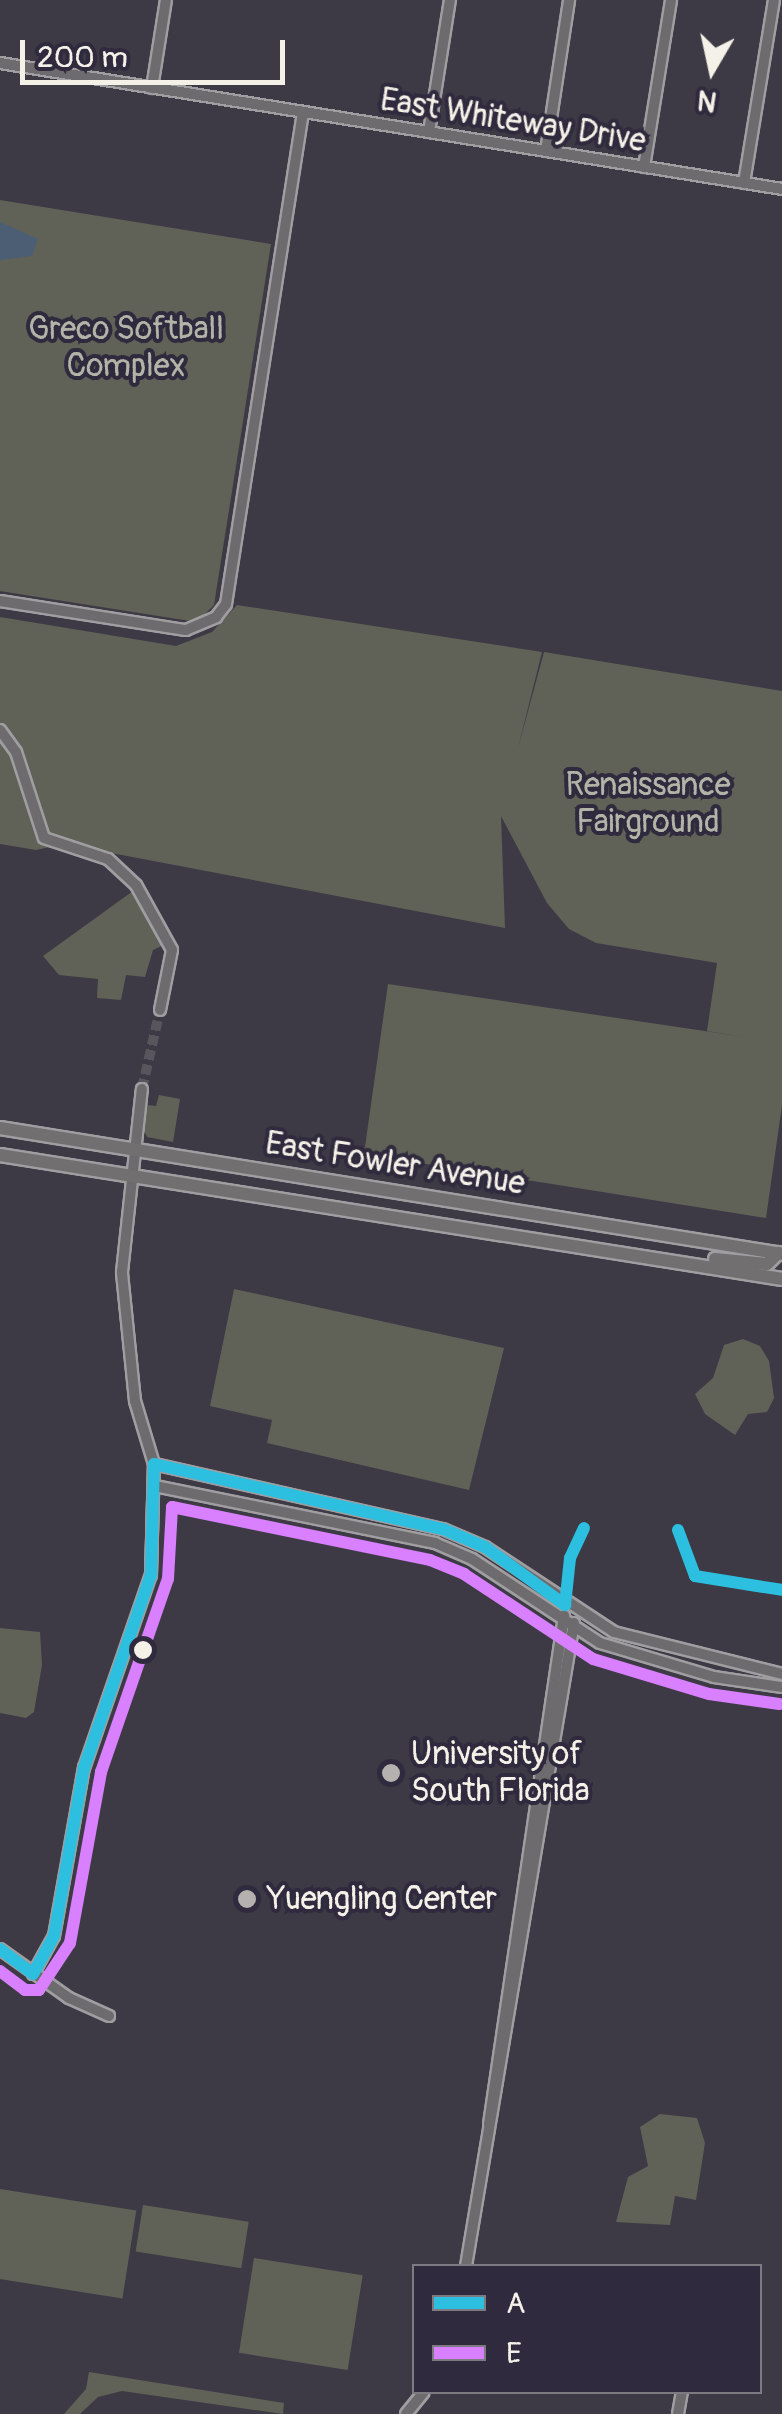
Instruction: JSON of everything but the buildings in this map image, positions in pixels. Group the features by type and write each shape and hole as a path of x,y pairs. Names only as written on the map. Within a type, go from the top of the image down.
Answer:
{"main road":[{"name":"East Fowler Avenue","path":"0,1128 781,1251"},
{"name":"East Fowler Avenue","path":"0,1155 781,1278"},
{"path":"658,1256 767,1264 781,1251"}],"street":[{"path":"152,88 166,0"},
{"path":"429,132 450,0"},
{"path":"546,151 569,0"},
{"path":"644,167 671,0"},
{"path":"744,183 774,0"},
{"name":"East Whiteway Drive","path":"0,63 782,189"},
{"path":"0,600 186,630 216,617 226,604 303,113"},
{"path":"0,730 16,752 44,838 108,860 136,885 172,950 160,1010"},
{"path":"33,1974 62,1903 84,1768 142,1613 154,1555 154,1464 126,1340 129,1177 142,1089"},
{"path":"154,1464 443,1529 485,1547 575,1612 640,1642 782,1674"},
{"path":"156,1486 435,1543 472,1559 568,1625 662,1664 782,1687"},
{"path":"466,2264 568,1625 565,1605"},
{"path":"568,1625 575,1612"},
{"path":"0,1949 33,1974 109,2016"},
{"path":"406,2414 422,2394"}],"green space":[{"name":"Greco Softball Complex","path":"0,200 271,244 214,605 203,616 190,621 0,591"},
{"name":"Renaissance Fairground","path":"237,605 542,652 518,748 544,652 782,691 782,1105 766,1218 364,1154 388,984 745,1037 707,1031 717,963 596,943 569,929 547,903 501,816 505,928 64,844 36,850 0,844 0,617 176,646 212,632"},
{"path":"133,891 166,944 153,950 145,977 126,975 121,1000 97,998 98,979 59,975 43,956"},
{"path":"159,1095 180,1099 173,1142 147,1137 143,1128 147,1105 156,1106"},
{"path":"234,1289 504,1348 469,1490 267,1443 272,1420 210,1406"},
{"path":"743,1339 760,1346 769,1361 774,1398 767,1412 748,1414 735,1435 705,1414 695,1394 713,1378 724,1345"},
{"path":"0,1628 40,1632 42,1665 34,1712 26,1718 0,1713"},
{"path":"660,2114 697,2118 705,2143 696,2200 675,2196 670,2225 616,2222 628,2177 648,2166 640,2127"},
{"path":"0,2189 136,2211 122,2298 0,2279"},
{"path":"143,2205 249,2222 241,2268 136,2251"},
{"path":"254,2258 363,2275 348,2370 239,2353"},
{"path":"89,2372 284,2403 283,2414 122,2391 98,2397 80,2414 64,2414 86,2389"}],"water":[{"path":"0,222 38,239 32,256 0,260"}],"tunnel":[{"path":"142,1089 160,1010"}],"transit line":[{"name":"A","path":"0,1949 33,1974 54,1936 84,1768 151,1575 154,1464 443,1529 485,1547 565,1605"},
{"name":"E","path":"0,1971 25,1990 39,1990 70,1943 101,1772 168,1579 172,1507 430,1560 464,1574 593,1659 709,1694 779,1704"},
{"name":"A","path":"565,1605 570,1558 584,1528"},
{"name":"A","path":"678,1530 695,1576 782,1590"}],"place":[{"name":"University of South Florida","path":"391,1773"},
{"name":"Yuengling Center","path":"247,1899"}]}
